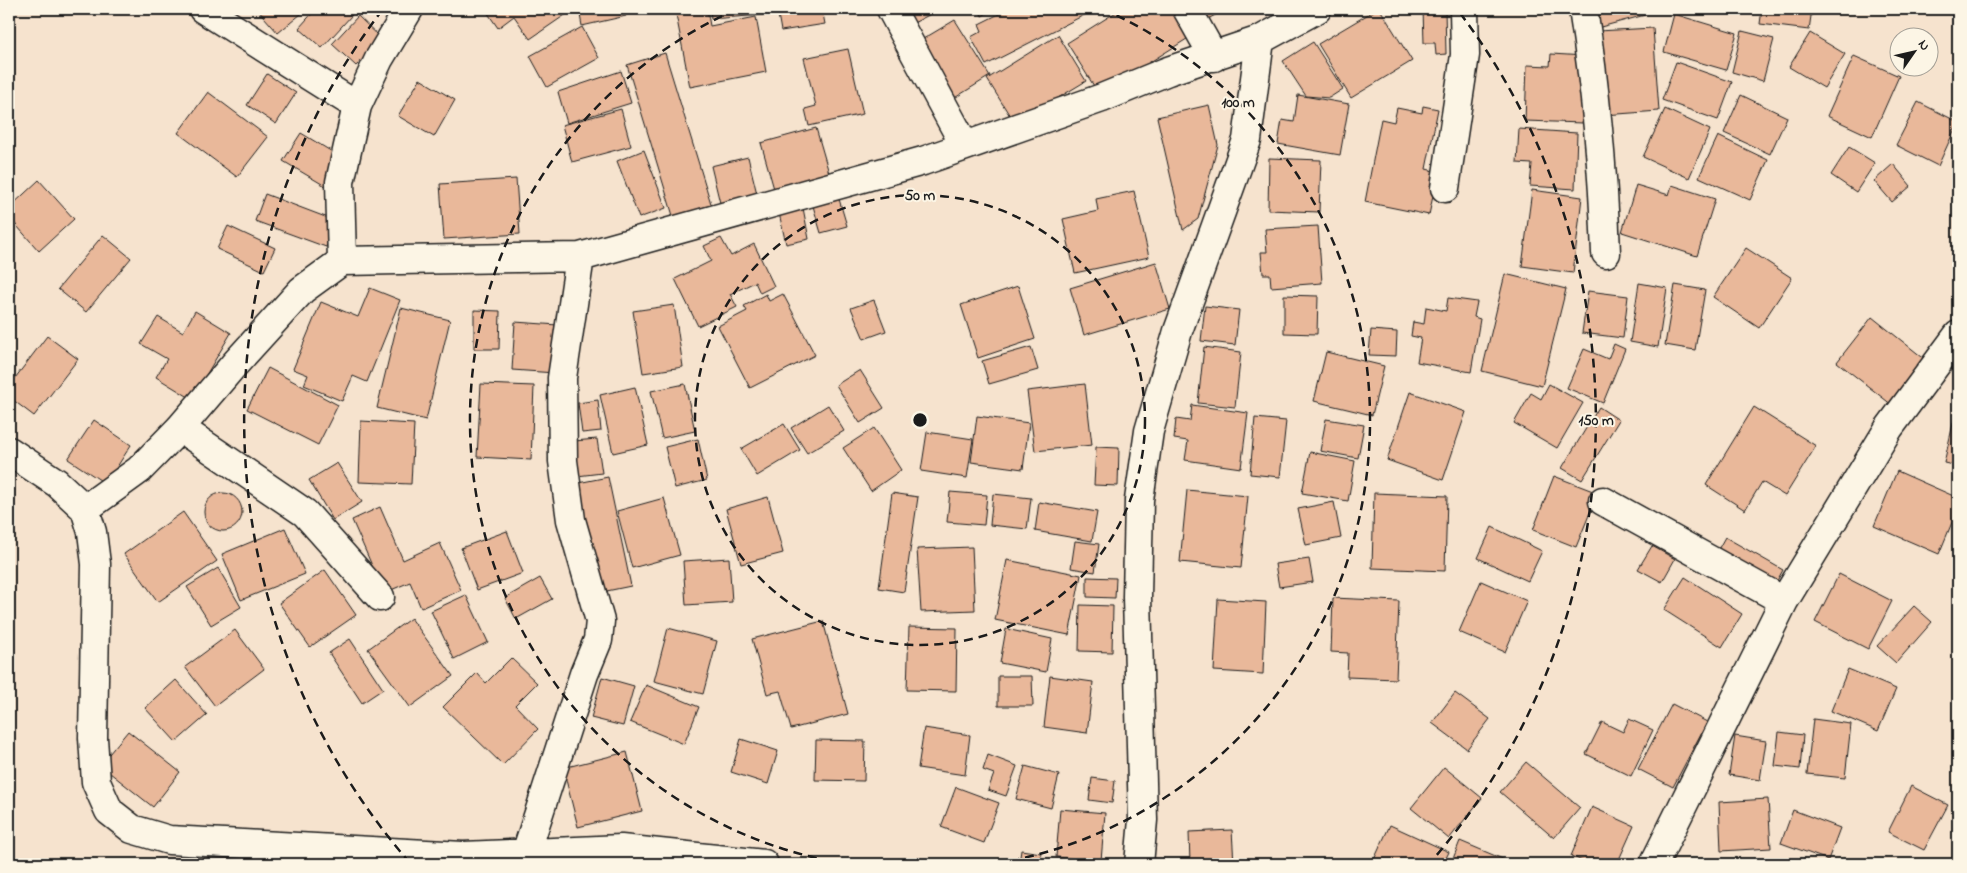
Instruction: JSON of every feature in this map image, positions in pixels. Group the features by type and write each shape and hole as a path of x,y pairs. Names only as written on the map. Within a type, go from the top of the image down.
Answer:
{"street":[{"path":"203,9 357,106"},
{"path":"342,261 340,182 357,106 379,59 409,9"},
{"path":"891,9 965,146"},
{"path":"1187,9 1214,57"},
{"path":"85,509 139,470 180,428 302,290 342,261 580,257 923,161 1102,98 1168,71 1260,40 1317,9"},
{"path":"1445,188 1465,55 1464,9"},
{"path":"1583,9 1604,170 1606,253"},
{"path":"1139,864 1142,820 1137,597 1139,500 1147,441 1178,331 1246,140 1260,40"},
{"path":"526,853 584,674 598,640 600,621 571,520 563,461 562,378 580,257"},
{"path":"1654,864 1784,601 1889,428 1958,335"},
{"path":"180,428 305,513 380,598"},
{"path":"9,451 57,483 85,509 92,532 96,564 94,738 96,782 109,811 132,829 169,840 463,856 621,849 764,864"},
{"path":"1603,501 1784,601"}],"building":[{"path":"257,9 307,9 278,33"},
{"path":"316,9 345,9 352,15 322,48 299,28"},
{"path":"485,9 565,9 568,13 530,39 514,16 498,28"},
{"path":"579,9 625,9 626,16 582,26"},
{"path":"627,9 645,9 628,12"},
{"path":"675,9 707,9 710,26 756,17 766,72 690,87"},
{"path":"710,9 773,9 774,14 711,19"},
{"path":"777,9 822,9 825,24 781,31"},
{"path":"898,9 940,9 908,26"},
{"path":"979,9 995,9 982,16"},
{"path":"1009,9 1096,9 986,65 971,37 982,31 979,24"},
{"path":"1121,9 1173,9 1190,37 1099,94 1067,43"},
{"path":"1191,9 1215,9 1217,14 1199,24"},
{"path":"1380,9 1412,61 1351,98 1318,44"},
{"path":"1423,9 1445,9 1446,54 1436,55 1435,43 1424,43"},
{"path":"1592,9 1643,9 1645,15 1597,28"},
{"path":"1762,9 1812,9 1809,30 1760,24"},
{"path":"1674,14 1737,33 1726,70 1664,52"},
{"path":"358,16 382,39 356,66 332,44"},
{"path":"955,20 990,76 953,99 918,42"},
{"path":"582,27 599,58 547,87 530,56"},
{"path":"1653,28 1659,111 1604,115 1598,31"},
{"path":"1742,31 1774,39 1763,81 1732,72"},
{"path":"1810,33 1845,54 1824,88 1789,67"},
{"path":"1058,35 1086,81 1015,124 987,79"},
{"path":"1313,42 1343,89 1329,98 1306,96 1283,61"},
{"path":"848,49 863,114 809,126 805,109 816,106 804,58"},
{"path":"665,53 712,207 674,219 627,65"},
{"path":"1551,54 1585,56 1583,123 1525,121 1527,65 1550,66"},
{"path":"1854,56 1890,72 1890,78 1898,78 1872,137 1827,116"},
{"path":"1676,62 1732,82 1718,120 1662,100"},
{"path":"621,71 631,103 567,123 558,92"},
{"path":"267,74 296,93 276,124 247,105"},
{"path":"420,79 455,100 434,137 398,116"},
{"path":"208,92 268,137 237,177 178,133"},
{"path":"1298,95 1349,104 1340,155 1278,144 1282,120 1294,122"},
{"path":"1741,95 1787,117 1770,154 1724,133"},
{"path":"1918,102 1958,122 1938,166 1896,145"},
{"path":"1209,105 1218,145 1198,219 1183,230 1157,117"},
{"path":"1423,106 1438,109 1426,169 1438,172 1429,215 1365,202 1381,119 1394,122 1397,108 1422,113"},
{"path":"621,109 631,146 572,162 562,125"},
{"path":"1665,109 1710,130 1689,178 1643,157"},
{"path":"816,128 829,173 774,189 761,143"},
{"path":"1519,129 1577,133 1575,189 1530,186 1532,164 1517,163"},
{"path":"301,133 344,159 327,187 283,161"},
{"path":"1718,136 1768,160 1750,200 1699,177"},
{"path":"1849,147 1875,163 1856,192 1831,175"},
{"path":"644,150 666,208 639,218 617,161"},
{"path":"748,157 757,194 720,203 711,166"},
{"path":"1269,158 1321,160 1319,212 1268,210"},
{"path":"1893,164 1911,186 1892,202 1874,181"},
{"path":"516,179 520,234 444,239 440,184"},
{"path":"39,180 74,219 39,251 9,217 9,208"},
{"path":"1636,185 1669,195 1672,185 1715,199 1697,256 1622,232"},
{"path":"1532,190 1582,197 1573,273 1522,266"},
{"path":"1134,191 1149,257 1075,273 1063,219 1098,211 1096,199"},
{"path":"265,194 336,221 326,247 255,221"},
{"path":"839,199 847,226 821,233 813,206"},
{"path":"803,208 809,239 786,244 779,213"},
{"path":"228,226 275,248 264,271 217,249"},
{"path":"1318,226 1322,283 1271,287 1270,274 1263,274 1261,252 1267,252 1265,229"},
{"path":"103,235 131,258 86,312 58,289"},
{"path":"721,238 731,256 754,244 774,286 760,293 755,282 730,294 737,307 698,326 675,279 711,261 704,246"},
{"path":"1746,248 1792,278 1759,328 1713,297"},
{"path":"1156,262 1170,309 1084,335 1070,288"},
{"path":"1505,274 1566,289 1542,386 1482,371"},
{"path":"1639,283 1667,288 1658,347 1630,342"},
{"path":"1675,285 1705,290 1695,350 1665,345"},
{"path":"1018,286 1035,339 978,358 961,305"},
{"path":"370,288 400,300 367,382 353,376 342,401 304,385 308,375 293,369 321,302 358,317"},
{"path":"1588,291 1628,296 1623,338 1582,333"},
{"path":"766,294 769,301 783,294 815,355 750,388 718,326 747,311 744,306"},
{"path":"1284,295 1318,296 1317,334 1284,333"},
{"path":"1448,298 1477,302 1474,317 1480,319 1471,372 1417,362 1421,338 1411,336 1413,322 1424,324 1426,307 1446,311"},
{"path":"874,300 886,331 864,339 851,308"},
{"path":"674,305 683,367 643,373 633,311"},
{"path":"1205,306 1239,310 1235,345 1201,341"},
{"path":"401,308 450,320 426,420 377,408"},
{"path":"474,310 500,311 499,349 474,349"},
{"path":"195,311 231,333 192,399 156,377 167,359 141,344 158,317 183,332"},
{"path":"1872,317 1927,361 1892,405 1837,362"},
{"path":"515,322 558,325 555,373 512,370"},
{"path":"1371,330 1397,332 1396,356 1369,355"},
{"path":"47,336 78,359 34,416 9,397 9,386"},
{"path":"1614,344 1625,349 1603,403 1567,388 1584,349 1608,359"},
{"path":"1031,347 1038,370 989,384 982,361"},
{"path":"1204,347 1241,352 1235,407 1198,403"},
{"path":"1326,352 1384,366 1372,415 1314,401"},
{"path":"268,368 338,405 318,445 247,409"},
{"path":"860,370 884,408 860,423 836,385"},
{"path":"481,384 534,386 531,460 477,457"},
{"path":"685,384 695,431 662,438 651,391"},
{"path":"1085,384 1092,445 1035,451 1027,391"},
{"path":"1549,384 1583,403 1557,448 1514,423 1531,393 1541,399"},
{"path":"635,387 648,445 613,453 600,395"},
{"path":"1410,392 1466,412 1443,480 1387,460"},
{"path":"598,400 601,431 582,433 578,403"},
{"path":"1958,402 1958,466 1944,463"},
{"path":"828,405 844,431 807,453 791,428"},
{"path":"1192,405 1248,413 1241,468 1185,460 1188,441 1174,439 1176,419 1190,421"},
{"path":"1599,407 1619,420 1582,480 1562,468"},
{"path":"1754,407 1816,446 1785,496 1762,482 1745,510 1706,485"},
{"path":"977,416 1029,423 1023,469 971,462"},
{"path":"1255,418 1286,421 1280,477 1250,474"},
{"path":"1326,419 1364,425 1358,458 1320,451"},
{"path":"94,420 131,445 106,484 68,459"},
{"path":"361,421 414,424 411,484 359,482"},
{"path":"784,424 800,450 757,476 741,449"},
{"path":"874,428 901,470 871,491 843,448"},
{"path":"927,432 973,439 967,478 921,471"},
{"path":"597,439 602,473 577,476 574,441"},
{"path":"698,439 707,480 675,488 665,447"},
{"path":"1096,447 1119,448 1118,486 1094,485"},
{"path":"1310,452 1355,461 1348,501 1302,493"},
{"path":"337,463 362,502 333,520 309,480"},
{"path":"1897,471 1958,498 1958,508 1939,554 1874,526"},
{"path":"1554,476 1598,493 1576,547 1533,530"},
{"path":"608,477 631,586 597,593 573,484"},
{"path":"1187,490 1248,496 1241,568 1180,562"},
{"path":"950,492 987,495 984,525 947,522"},
{"path":"223,493 236,499 242,512 236,525 223,531 210,525 204,512 210,499"},
{"path":"892,493 918,497 904,592 879,588"},
{"path":"1374,493 1447,496 1445,571 1372,568"},
{"path":"993,494 1031,498 1027,529 990,525"},
{"path":"768,497 783,553 741,564 726,509"},
{"path":"664,498 680,555 632,568 617,511"},
{"path":"1039,502 1097,512 1092,541 1035,531"},
{"path":"1334,502 1341,538 1306,545 1298,509"},
{"path":"380,507 403,560 440,543 461,590 421,608 410,582 384,593 352,520"},
{"path":"183,512 217,561 158,602 124,554"},
{"path":"1492,527 1542,551 1528,581 1478,558"},
{"path":"285,528 305,574 241,600 222,554"},
{"path":"507,531 523,573 477,590 461,548"},
{"path":"1725,537 1783,570 1773,588 1715,555"},
{"path":"1075,541 1099,544 1095,572 1071,568"},
{"path":"1652,546 1675,559 1662,582 1638,569"},
{"path":"972,547 975,610 921,612 917,549"},
{"path":"729,558 732,602 686,605 683,561"},
{"path":"1309,559 1313,582 1279,587 1275,564"},
{"path":"1007,560 1081,575 1069,635 995,620"},
{"path":"218,568 241,607 211,625 187,587"},
{"path":"325,570 356,615 310,647 279,603"},
{"path":"1839,574 1892,601 1868,649 1815,622"},
{"path":"1087,577 1116,578 1115,598 1087,597"},
{"path":"1685,577 1742,614 1722,647 1664,610"},
{"path":"540,578 552,599 516,619 505,598"},
{"path":"1481,581 1527,601 1505,652 1459,632"},
{"path":"466,595 488,642 454,659 431,611"},
{"path":"1333,598 1399,601 1396,679 1347,677 1348,653 1331,652"},
{"path":"1218,599 1266,602 1263,674 1214,671"},
{"path":"1080,605 1113,606 1112,652 1079,651"},
{"path":"1914,606 1932,622 1896,663 1877,646"},
{"path":"411,618 453,676 410,707 368,649"},
{"path":"823,621 848,714 791,729 780,691 767,694 752,639"},
{"path":"909,627 957,628 956,691 907,690"},
{"path":"668,628 717,641 703,694 654,681"},
{"path":"1006,629 1052,639 1046,672 1000,663"},
{"path":"235,630 264,669 215,706 185,667"},
{"path":"350,639 383,689 362,703 329,653"},
{"path":"511,658 537,683 515,705 538,729 503,765 443,707 477,673 486,683"},
{"path":"1848,669 1896,689 1878,731 1831,711"},
{"path":"998,676 1032,676 1033,706 998,706"},
{"path":"1050,676 1093,682 1087,733 1044,727"},
{"path":"602,677 634,686 623,726 591,718"},
{"path":"176,680 207,715 176,742 145,708"},
{"path":"646,685 699,707 684,744 630,722"},
{"path":"1455,693 1490,719 1467,749 1432,723"},
{"path":"1672,704 1707,722 1673,787 1638,769"},
{"path":"1629,719 1653,730 1631,776 1586,754 1602,722 1623,732"},
{"path":"1813,719 1851,724 1845,778 1807,774"},
{"path":"924,728 970,735 965,775 918,768"},
{"path":"128,731 180,772 153,807 100,765"},
{"path":"1779,732 1803,735 1800,769 1775,766"},
{"path":"1735,736 1766,741 1760,780 1729,775"},
{"path":"741,739 778,751 768,784 731,772"},
{"path":"816,740 865,741 864,781 815,780"},
{"path":"627,752 642,811 578,827 563,768"},
{"path":"988,755 1017,766 1006,796 988,790 994,774 983,770"},
{"path":"1526,762 1580,808 1554,838 1500,792"},
{"path":"1025,766 1059,775 1051,808 1016,799"},
{"path":"1444,767 1482,798 1449,839 1411,808"},
{"path":"1092,778 1115,781 1112,803 1089,800"},
{"path":"1911,786 1948,805 1924,850 1888,832"},
{"path":"956,787 999,803 984,843 941,827"},
{"path":"1768,799 1771,848 1721,851 1719,802"},
{"path":"1592,807 1634,826 1617,864 1589,864 1571,856"},
{"path":"1060,809 1105,813 1101,861 1056,857"},
{"path":"1793,810 1840,828 1828,860 1781,843"},
{"path":"1390,825 1449,852 1443,864 1372,864"},
{"path":"1232,830 1234,864 1190,864 1189,832"},
{"path":"1460,841 1505,860 1504,864 1451,864"},
{"path":"1021,850 1041,853 1040,864 1019,864"},
{"path":"1803,860 1819,864 1802,864"}]}
